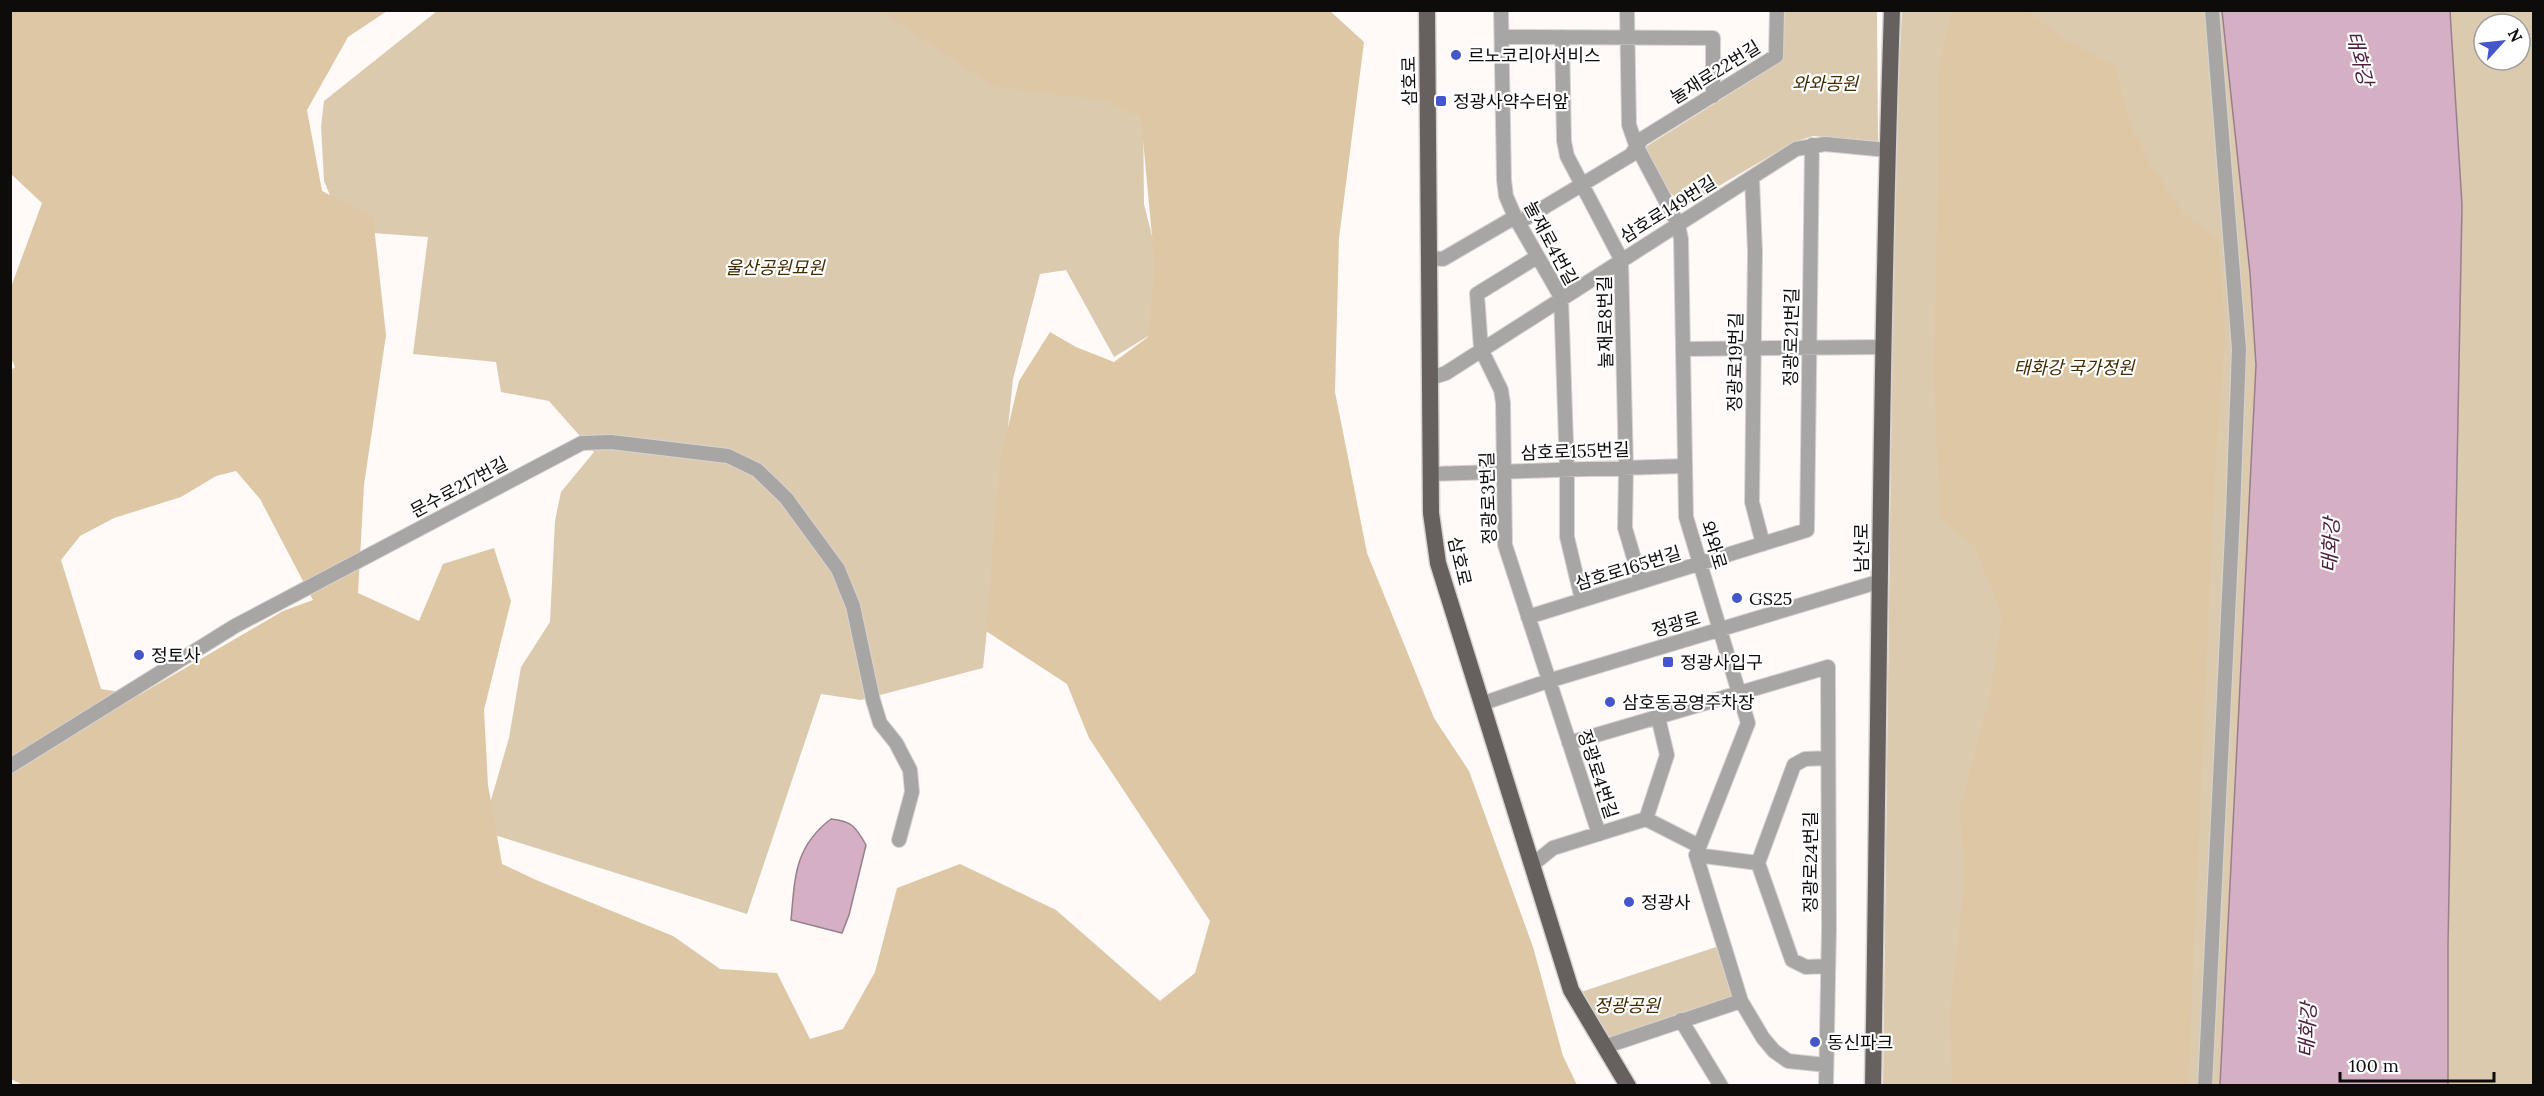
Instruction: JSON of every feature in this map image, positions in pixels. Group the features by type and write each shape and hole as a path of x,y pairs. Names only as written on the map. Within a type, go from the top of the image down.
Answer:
{"main road":[{"name":"삼호로","path":"1428,10 1431,513 1438,564 1571,990 1629,1086"},
{"name":"남산로","path":"1873,1086 1881,581 1880,484 1892,10"}],"street":[{"name":"눌재로4번길","path":"1501,10 1503,180 1506,196 1516,220 1561,297 1567,537 1582,600"},
{"name":"와와로","path":"1627,10 1629,119 1636,145 1678,224 1682,239 1686,517 1741,693 1748,723 1697,850"},
{"name":"눌재로22번길","path":"1430,258 1443,259 1631,155 1642,139 1776,56 1777,10"},
{"path":"2205,1086 2239,349 2212,10"},
{"path":"1502,37 1713,38 1713,96"},
{"name":"눌재로8번길","path":"1562,37 1564,141 1567,156 1621,260 1626,468 1625,528 1641,582"},
{"name":"삼호로149번길","path":"1431,378 1446,373 1561,297 1796,149 1812,145 1848,145 1887,150"},
{"name":"정광로21번길","path":"1807,531 1812,145"},
{"name":"정광로19번길","path":"1752,178 1755,252 1752,502 1763,544"},
{"path":"1481,349 1477,294 1537,257"},
{"path":"1685,349 1884,347"},
{"name":"정광로3번길","path":"1481,349 1502,390 1505,545 1548,681"},
{"name":"문수로217번길","path":"10,766 235,626 331,574 582,443 611,442 728,456 757,470 786,498 838,569 853,606 880,723 896,743 910,770 912,792 900,840"},
{"name":"삼호로155번길","path":"1431,474 1685,466"},
{"name":"삼호로165번길","path":"1528,617 1807,531"},
{"name":"정광로","path":"1481,704 1548,681 1881,581"},
{"name":"정광로24번길","path":"1741,693 1828,667 1826,1086"},
{"name":"정광로4번길","path":"1548,681 1599,834 1646,819 1667,755 1658,717"},
{"path":"1569,742 1741,693"},
{"name":"정광로24번길","path":"1828,758 1805,759 1794,765 1758,862 1792,960 1806,966 1828,966"},
{"path":"1646,819 1697,850 1758,862"},
{"path":"1532,865 1554,848 1599,834"},
{"path":"1697,850 1741,1001 1763,1038 1774,1051 1788,1061 1826,1065"},
{"path":"1604,1047 1741,1001"},
{"path":"1681,1020 1721,1086"}],"green space":[{"name":"울산공원묘원","path":"927,10 1143,107 1144,204 1173,321 1114,357 1066,270 1040,274 1013,379 983,668 861,700 821,694 747,914 482,831 509,738 521,667 550,622 555,521 561,492 594,452 549,401 501,392 496,362 413,354 428,237 345,231 324,181 321,126 324,101 437,11"},
{"path":"10,11 387,11 348,37 307,110 322,191 373,217 386,335 364,485 358,593 419,621 443,564 494,548 511,601 484,710 488,785 502,864 673,936 720,969 777,973 810,1039 843,1029 875,972 897,888 960,864 1056,910 1160,1001 1195,973 1210,921 1089,738 1067,684 986,631 1000,461 1019,381 1050,332 1076,347 1114,362 1148,337 1155,268 1141,118 1107,101 993,86 884,13 876,11 1330,11 1364,42 1339,238 1335,392 1367,553 1434,718 1469,771 1533,947 1563,1056 1577,1085 25,1086 11,1079 10,371 15,367 11,358 11,287 42,203 11,174","holes":["236,471 260,499 313,600 283,611 139,695 101,689 61,560 80,536 114,518 181,497 216,476"]},
{"name":"와와공원","path":"1780,11 1877,11 1878,142 1813,136 1794,142 1688,204 1680,200 1667,189 1658,175 1645,152 1647,146 1776,65 1781,57"},
{"name":"태화강 국가정원","path":"1902,11 2224,11 2250,273 2256,365 2220,1085 1883,1086 1892,210"},
{"name":"태화강 국가정원","path":"1952,11 2027,11 2071,43 2115,66 2129,121 2151,165 2182,211 2219,242 2225,337 2215,471 2188,1085 1952,1085 1949,1018 1965,879 1960,808 1990,697 2002,615 1974,545 1941,520 1933,370 1939,168 1939,67"},
{"path":"2450,11 2533,11 2533,1085 2448,1086 2448,945 2462,205"},
{"name":"정광공원","path":"1716,947 1734,997 1608,1040 1581,992"}],"water":[{"name":"태화강","path":"2222,11 2450,11 2462,205 2448,945 2448,1085 2220,1085 2256,365 2250,273"},
{"path":"831,819 849,823 866,845 849,915 842,933 791,920 796,877 803,852 819,830"}],"place":[{"name":"르노코리아서비스","path":"1456,55"},
{"name":"정광사약수터앞","path":"1441,101"},
{"name":"GS25","path":"1737,598"},
{"name":"정토사","path":"139,655"},
{"name":"정광사입구","path":"1668,662"},
{"name":"삼호동공영주차장","path":"1610,702"},
{"name":"정광사","path":"1629,902"},
{"name":"동신파크","path":"1815,1042"}]}
